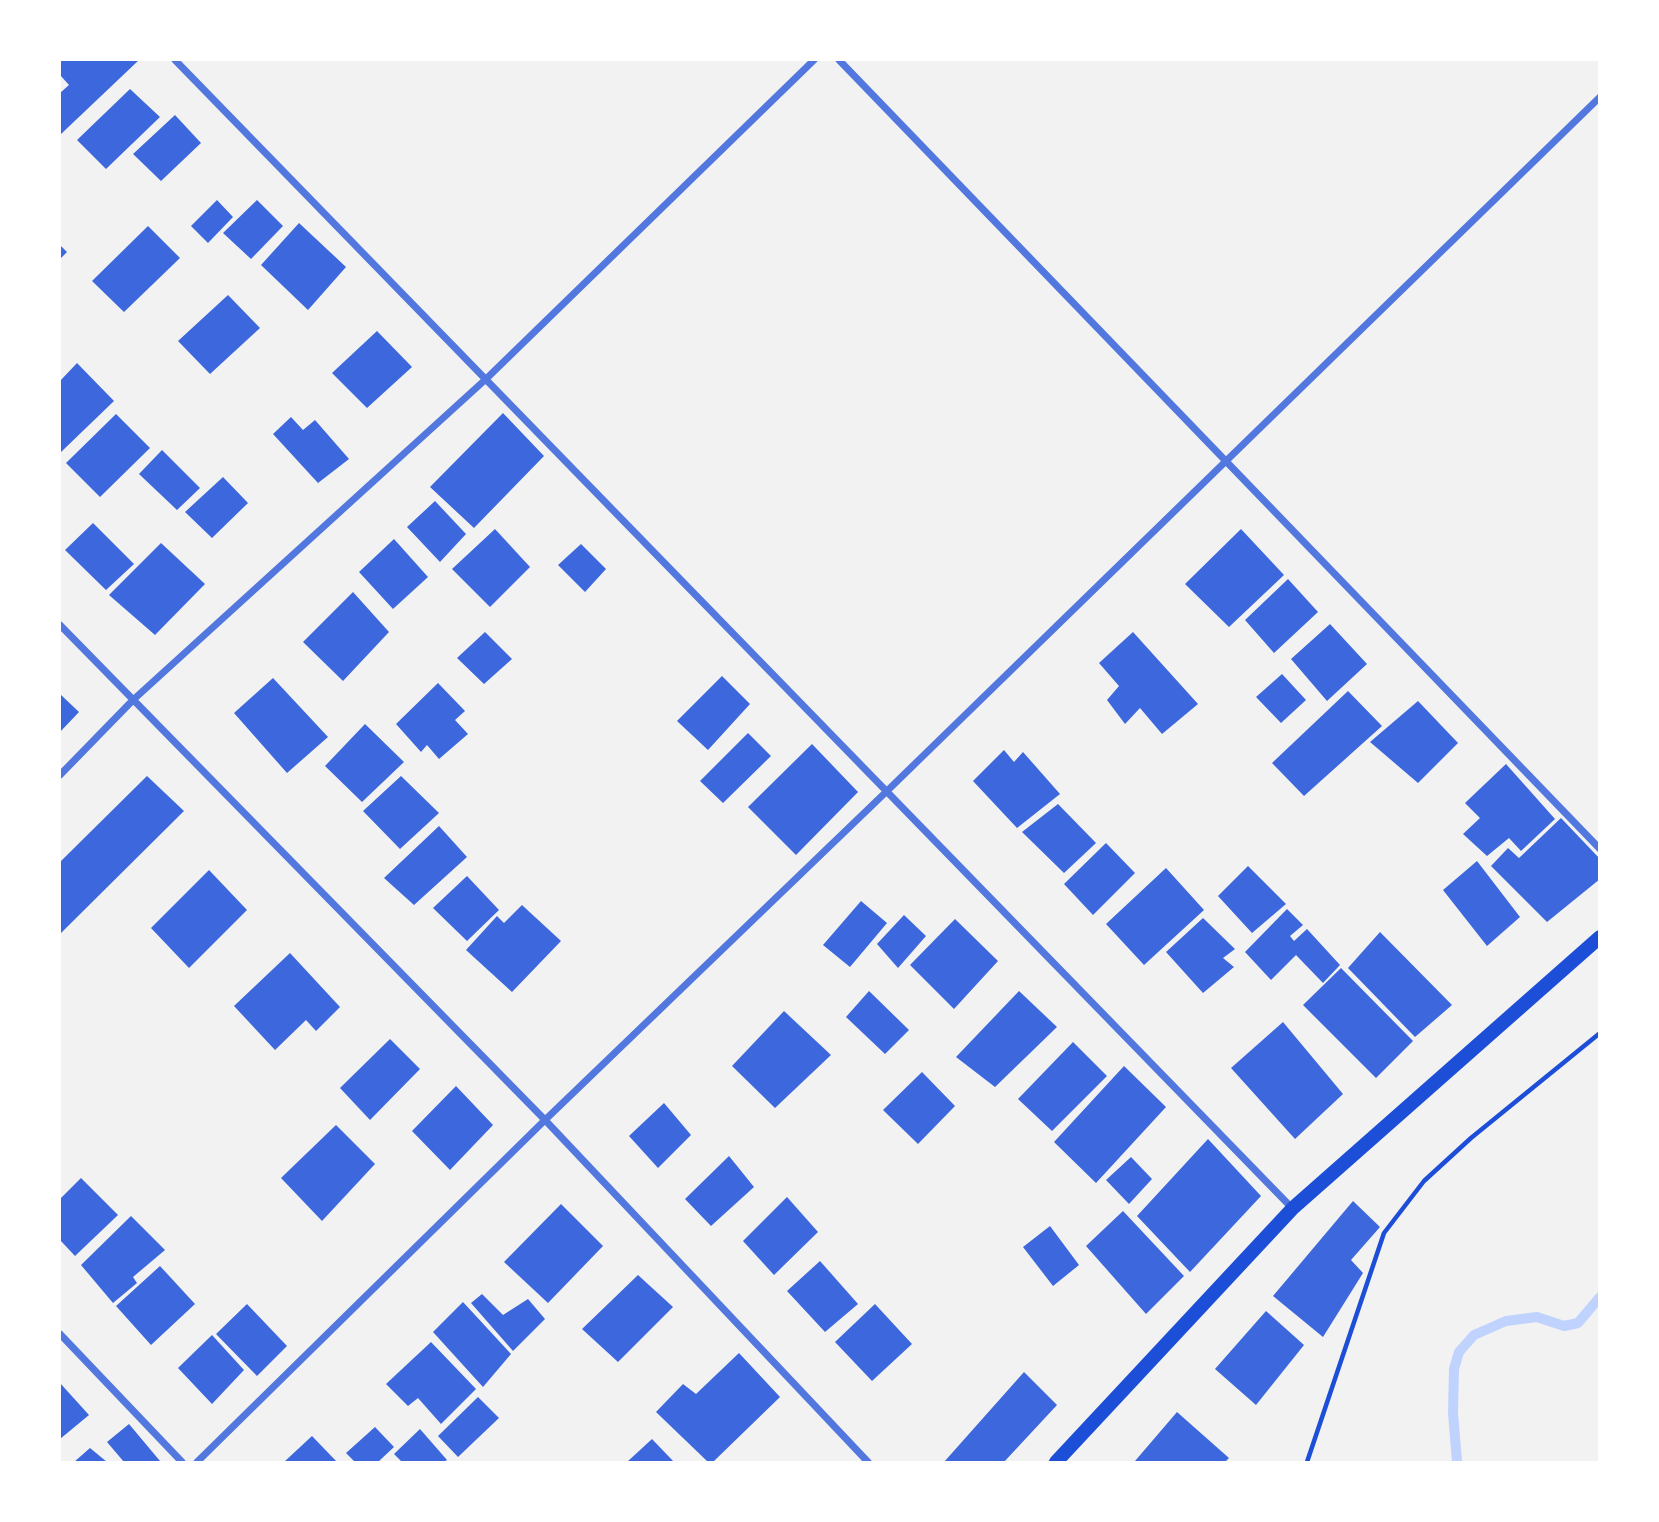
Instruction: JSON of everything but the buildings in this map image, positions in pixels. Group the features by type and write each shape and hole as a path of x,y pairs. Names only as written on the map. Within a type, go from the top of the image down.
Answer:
{"main road":[{"path":"1056,1462 1293,1208 1600,937"}],"street":[{"path":"175,60 1293,1208"},
{"path":"60,775 133,700 486,379 814,60"},
{"path":"839,60 1600,849"},
{"path":"197,1462 545,1120 1600,97"},
{"path":"60,625 545,1120 868,1462"},
{"path":"60,1334 182,1462"}],"path":[{"path":"1307,1462 1384,1233 1423,1181 1471,1138 1600,1033"}],"waterway":[{"path":"1457,1462 1453,1413 1454,1369 1459,1352 1474,1335 1506,1321 1537,1317 1564,1326 1578,1323 1600,1297"}]}
